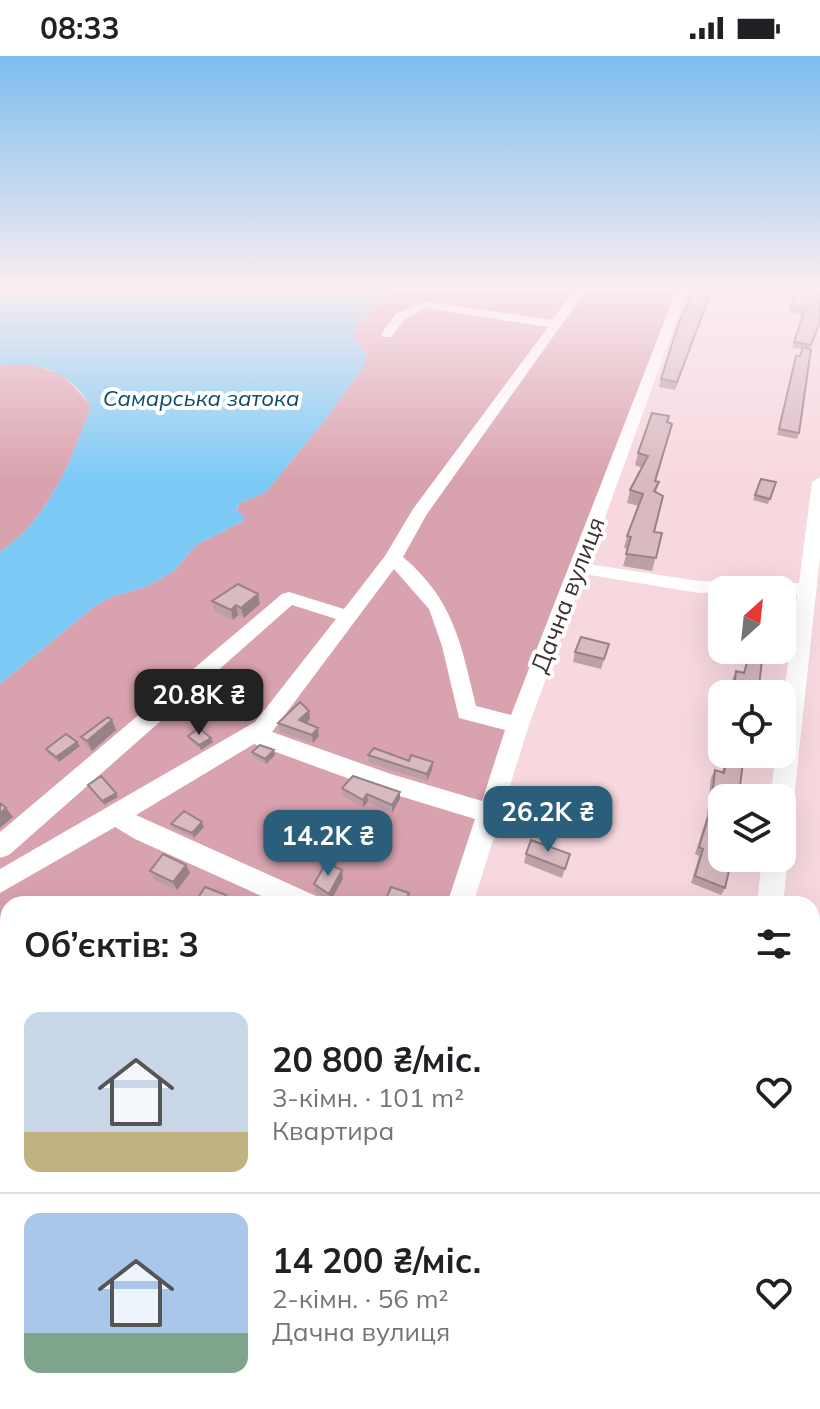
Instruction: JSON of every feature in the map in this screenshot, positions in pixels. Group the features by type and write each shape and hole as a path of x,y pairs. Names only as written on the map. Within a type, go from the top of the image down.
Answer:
{"street":[{"path":"0,882 263,728 393,558 419,513 535,352"},
{"name":"Дачна вулиця","path":"462,896 518,725 660,352"},
{"path":"784,784 820,482"},
{"path":"393,558 413,572 435,599 450,630 467,712 518,725"},
{"path":"580,568 699,587 806,589"},
{"path":"0,847 289,598 347,616"},
{"path":"252,734 388,783 488,813"},
{"path":"114,814 144,832 289,896"},
{"path":"771,896 773,872"}],"shaded area":[{"path":"656,352 461,896 0,896 0,684 95,606 111,597 148,586 174,571 196,545 243,521 236,511 240,503 265,493 364,366 365,353"},
{"path":"25,362 62,375 91,405 67,466 46,505 33,522 0,552 0,366"}],"water":[{"name":"Самарська затока","path":"0,352 366,353 364,366 265,493 240,503 236,510 245,517 243,521 196,545 174,571 148,586 111,597 95,606 0,684 0,552 33,522 46,505 76,446 91,405 73,384 52,371 28,365 0,366"}],"building":[{"path":"669,352 688,352 677,382 661,379"},
{"path":"801,352 811,352 799,433 779,429 796,356"},
{"path":"652,413 669,416 667,422 672,424 655,481 659,482 654,491 663,496 654,532 662,533 656,558 626,554 631,537 627,536 643,494 630,490 648,456 638,453"},
{"path":"761,479 776,482 770,499 755,495"},
{"path":"238,584 258,594 241,608 236,605 231,610 212,601"},
{"path":"581,637 609,644 604,659 575,652"},
{"path":"747,664 762,664 760,680 735,680 736,671 744,673"},
{"path":"300,702 309,711 299,720 318,728 312,735 278,723"},
{"path":"108,717 112,720 87,741 81,737"},
{"path":"199,728 211,738 199,745 188,736"},
{"path":"66,734 77,742 56,757 46,749"},
{"path":"260,745 274,750 265,759 252,752"},
{"path":"374,748 409,761 411,755 433,762 427,774 368,755"},
{"path":"725,768 742,768 740,784 714,784 715,770 724,773"},
{"path":"101,776 116,793 102,801 88,785"},
{"path":"353,776 400,792 392,805 367,794 363,800 342,788"},
{"path":"184,811 202,822 192,833 171,824"},
{"path":"708,818 708,872 729,872 725,888 695,876 703,849 699,847"},
{"path":"531,840 570,854 565,869 526,854"},
{"path":"163,854 186,865 173,882 150,871"},
{"path":"326,863 342,870 329,894 314,884"},
{"path":"205,887 226,895 225,896 199,896"},
{"path":"391,887 409,893 408,896 387,896"}]}
